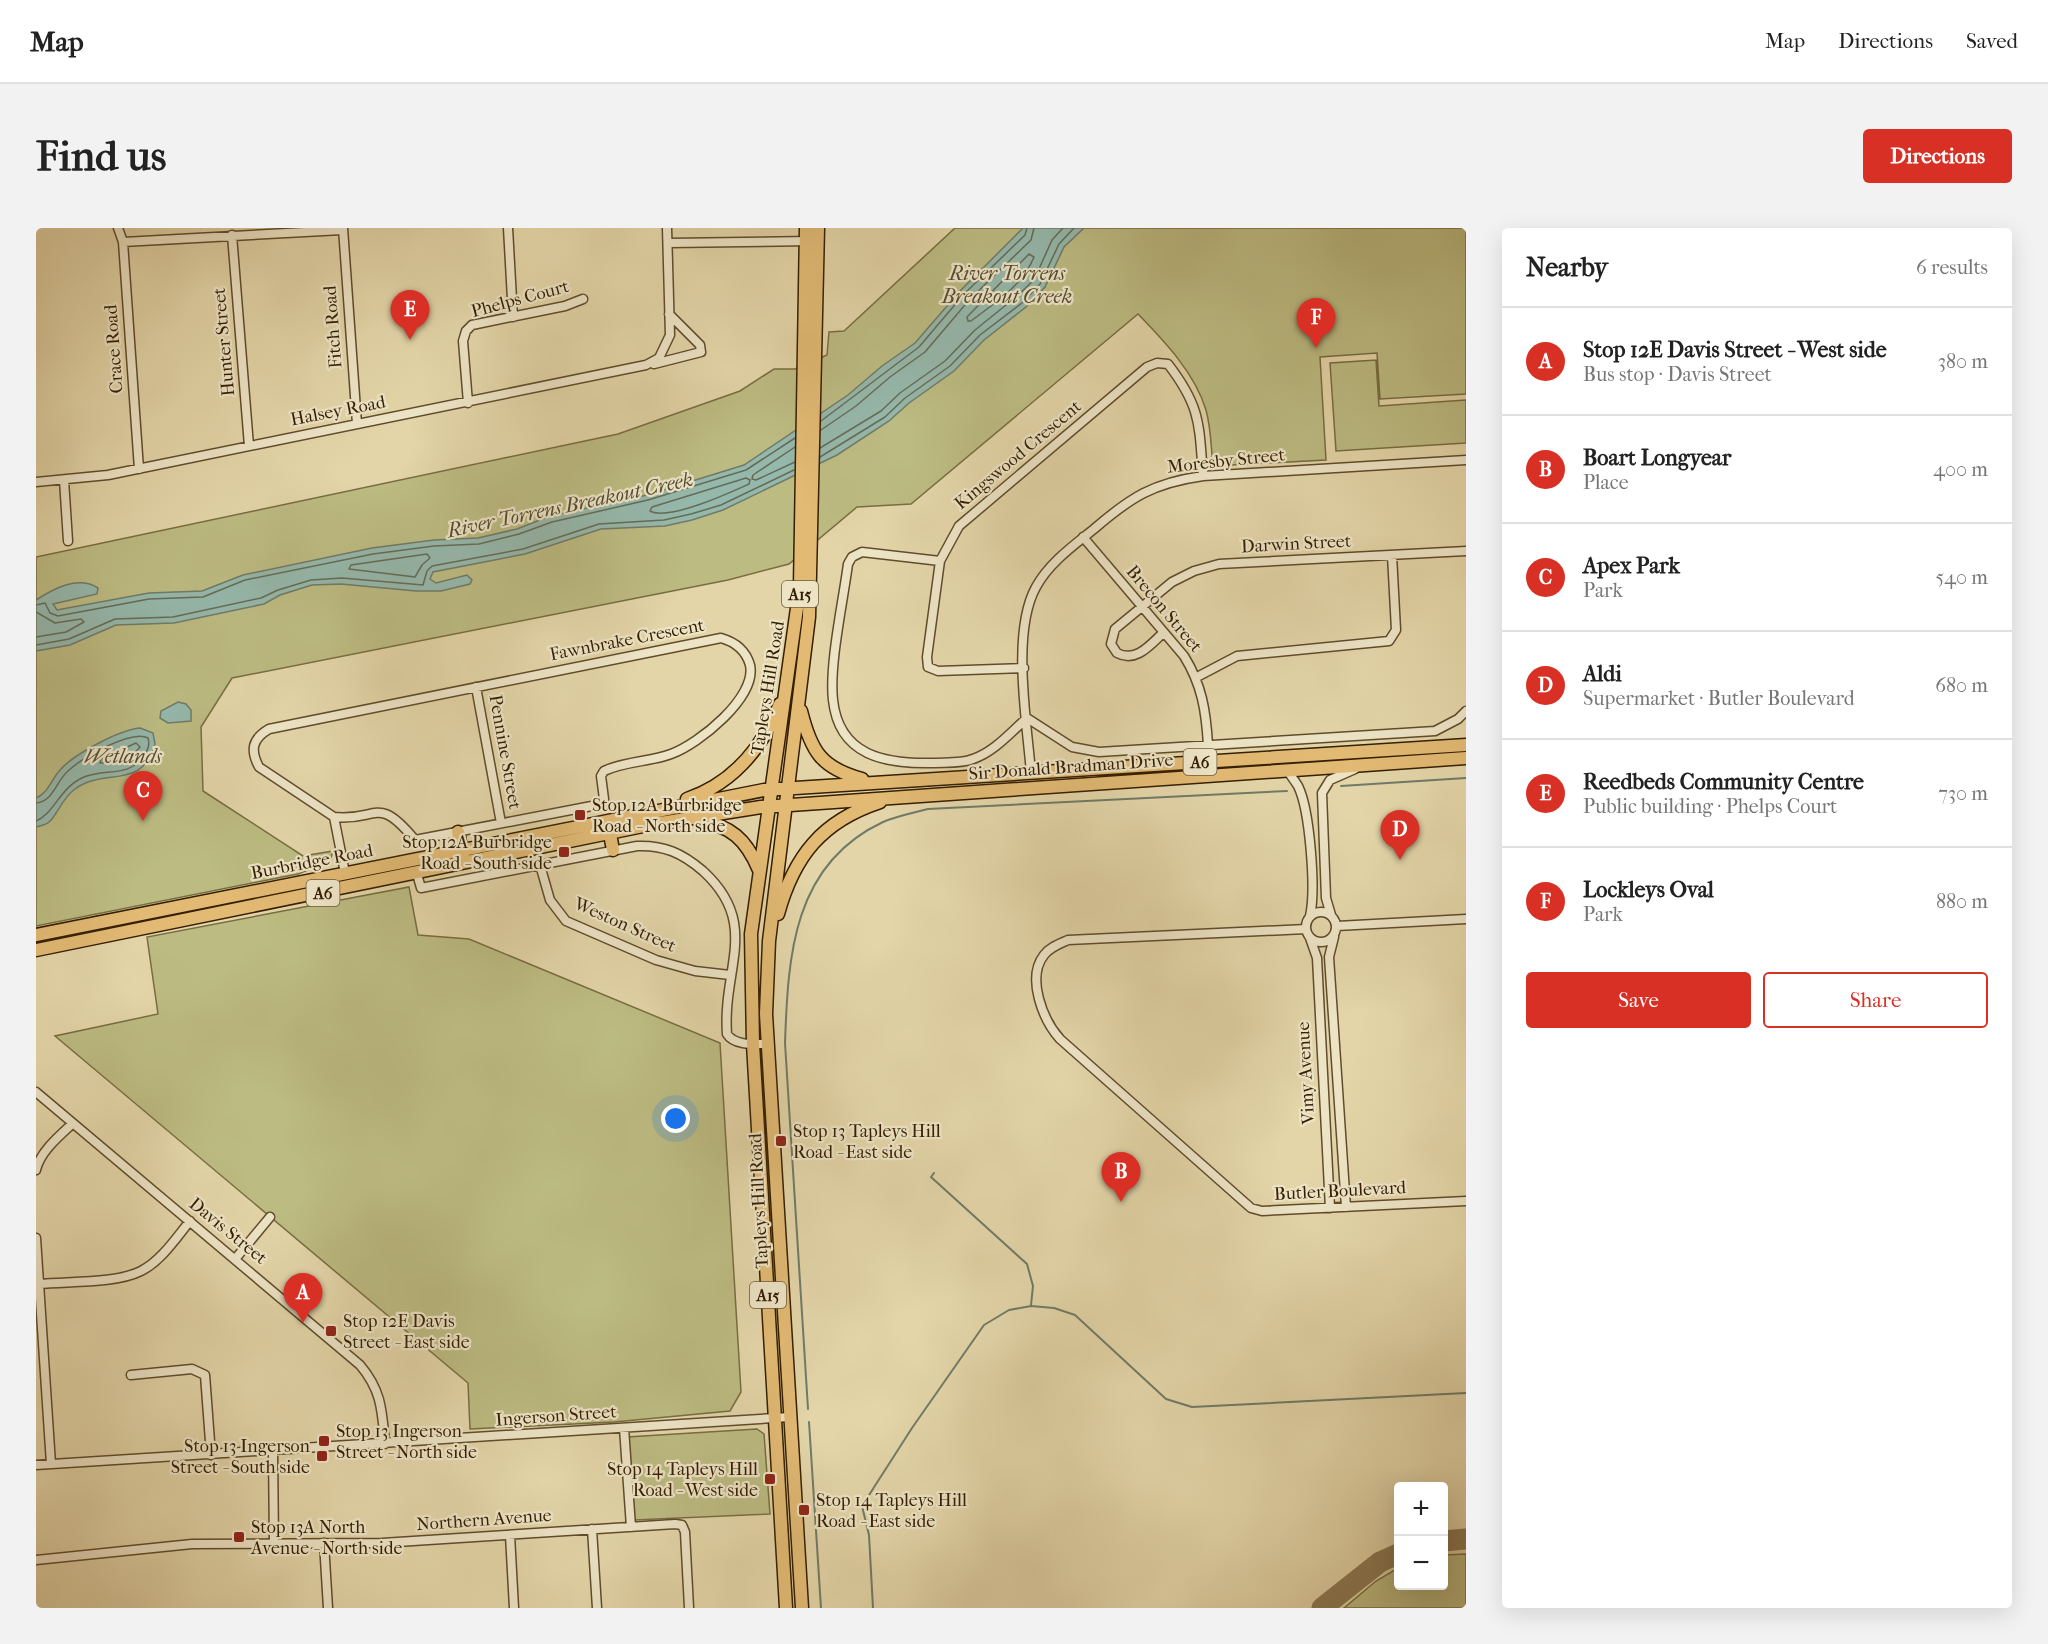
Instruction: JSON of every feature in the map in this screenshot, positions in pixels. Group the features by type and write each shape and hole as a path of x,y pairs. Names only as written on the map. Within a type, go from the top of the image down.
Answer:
{"main road":[{"name":"Tapleys Hill Road","path":"786,1608 753,1044 752,934 800,587 808,500 814,390 810,237 818,228"},
{"name":"Tapleys Hill Road","path":"802,1608 766,1014 769,941 810,608 803,402 811,284"},
{"path":"667,809 675,803 712,788 740,768 768,730 788,685"},
{"path":"799,704 807,736 823,761 840,772 873,782"},
{"name":"Sir Donald Bradman Drive","path":"788,788 1466,745"},
{"name":"Sir Donald Bradman Drive","path":"786,804 1466,758"},
{"path":"1008,788 1031,773 1046,786"},
{"name":"A6","path":"771,789 788,788"},
{"name":"Burbridge Road","path":"36,935 771,789"},
{"path":"769,941 789,879 815,842 846,816 896,797"},
{"name":"A6","path":"768,806 786,804"},
{"name":"Burbridge Road","path":"36,950 690,818 768,806"},
{"path":"690,818 722,825 736,833 750,850 759,871"},
{"path":"458,832 464,864"},
{"path":"610,834 613,850"}],"street":[{"name":"Crace Road","path":"118,228 123,242 139,469"},
{"path":"508,228 513,317"},
{"path":"646,365 659,358 666,350 670,335 667,228"},
{"path":"123,242 200,232 232,235 268,230 343,229"},
{"name":"Fitch Road","path":"343,229 357,424"},
{"name":"Hunter Street","path":"232,235 249,446"},
{"path":"668,243 810,237"},
{"name":"Phelps Court","path":"468,403 463,341 466,331 472,325 565,306 583,299"},
{"name":"Halsey Road","path":"36,482 139,469 696,355 700,352 700,345 669,314"},
{"name":"Kingswood Crescent","path":"1024,668 938,671 928,667 927,657 940,561 959,526 1147,367 1157,363 1168,364 1193,400 1198,420 1203,476"},
{"name":"Moresby Street","path":"1031,773 1024,668 1026,612 1036,586 1054,563 1126,501 1147,489 1171,481 1203,476 1466,460"},
{"path":"64,480 68,541"},
{"name":"Brecon Street","path":"1083,537 1184,656 1197,677 1206,707 1208,745"},
{"name":"Darwin Street","path":"1163,633 1140,654 1124,656 1115,651 1111,644 1113,633 1141,608 1172,582 1194,570 1220,564 1466,551"},
{"path":"940,561 862,552 852,557 848,564 834,674 833,700 838,723 855,745 865,753 899,764 972,760 990,751 1027,718"},
{"path":"1197,677 1237,656 1382,644 1389,641 1396,630 1392,555"},
{"name":"Fawnbrake Crescent","path":"721,638 743,651 750,668 751,679 745,693 692,744 671,754 604,771 601,776 604,799 602,804 419,840 414,840 399,820 387,813 370,812 343,818 334,817 259,767 252,747 258,735 269,729 476,687 721,638"},
{"name":"Pennine Street","path":"476,687 501,823"},
{"name":"Sir Donald Bradman Drive","path":"1027,718 1072,747 1086,752 1435,732 1458,719 1466,711"},
{"path":"1287,770 1298,786 1308,826 1313,897 1308,933 1321,943 1334,937 1337,926 1330,915 1326,898 1322,793 1324,787 1337,776 1370,765"},
{"path":"334,817 345,873"},
{"path":"417,874 421,888 613,850 650,845 676,852 714,881 732,909 737,930 730,975 727,1034 730,1038 753,1044 769,1044"},
{"name":"Weston Street","path":"540,865 550,900 566,921 656,960 695,971 730,975"},
{"path":"1310,916 1321,912 1330,915"},
{"path":"1337,926 1466,919"},
{"name":"Butler Boulevard","path":"1308,933 1068,940 1049,950 1037,969 1041,1008 1048,1026 1251,1208 1262,1211 1466,1201"},
{"name":"Vimy Avenue","path":"1308,933 1317,958 1330,1208"},
{"name":"Vimy Avenue","path":"1334,937 1329,957 1346,1207"},
{"name":"Davis Street","path":"36,1092 236,1258 360,1365 374,1382 382,1406 385,1444"},
{"path":"36,1170 37,1164 72,1124"},
{"path":"236,1258 270,1216"},
{"path":"39,1284 124,1277 142,1271 165,1252 190,1221"},
{"path":"36,1238 40,1381 51,1464"},
{"path":"131,1375 192,1369 205,1375 211,1455"},
{"name":"Ingerson Street","path":"36,1465 790,1417"},
{"path":"624,1428 631,1527"},
{"path":"273,1451 274,1544"},
{"name":"Northern Avenue","path":"36,1560 192,1544 382,1543 682,1525 685,1532 689,1608"},
{"path":"592,1529 597,1608"},
{"path":"510,1534 514,1608"},
{"path":"324,1543 328,1608"}],"shaded area":[{"path":"955,228 1466,228 1466,394 1380,399 1377,353 1320,357 1326,460 1213,466 1209,424 1201,396 1178,358 1138,314 911,504 857,507 789,564 728,580 232,678 201,727 203,791 303,856 333,851 330,861 298,874 36,926 36,557 618,434 740,391 774,369 795,369 827,355 829,332 844,331"},
{"path":"1376,360 1379,406 1466,400 1466,443 1336,451 1330,363"},
{"path":"409,887 418,935 469,939 720,1043 741,1392 730,1411 614,1422 470,1429 468,1383 55,1036 158,1014 147,937"},
{"path":"757,1429 764,1434 770,1514 634,1520 627,1437"},
{"path":"1466,1554 1466,1608 1344,1608 1376,1581 1394,1570 1394,1590 1448,1590 1448,1555"}],"water":[{"name":"River Torrens Breakout Creek","path":"1023,228 1084,228 1064,247 1045,287 1026,307 984,340 954,371 909,403 889,421 837,455 723,510 665,526 601,529 525,554 433,572 430,579 436,583 467,575 472,580 470,584 441,591 341,584 312,585 280,595 264,604 174,623 116,625 70,645 36,651 36,600 66,585 90,584 98,588 97,594 53,604 57,610 149,593 202,591 243,575 372,548 434,540 478,538 517,529 550,516 647,495 744,465 848,395 882,366 915,343 960,291"},
{"name":"Wetlands","path":"178,702 186,704 191,710 191,721 168,723 160,718 161,711"},
{"name":"Wetlands","path":"140,728 153,733 155,744 149,759 141,768 121,776 98,779 75,789 66,797 52,820 36,827 36,798 50,786 67,764 86,750 109,738"}],"waterway":[{"path":"1341,786 1466,778"},
{"path":"808,1409 785,1043 786,1010 794,945 801,915 813,887 830,862 853,840 883,822 928,809 1287,791"},
{"path":"934,1173 931,1177 1027,1264 1033,1286 1031,1305"},
{"path":"873,1608 869,1535 862,1506 912,1428 984,1325 1009,1310 1031,1306 1054,1308 1075,1315 1166,1399 1192,1407 1466,1393"},
{"path":"809,1422 821,1608"}],"taxiway":[{"path":"1448,1541 1466,1539"},
{"path":"1322,1608 1380,1562 1394,1556"}],"place":[{"name":"Reedbeds Community Centre","path":"410,340"},
{"name":"Lockleys Oval","path":"1316,348"},
{"name":"Stop 12A Burbridge Road - North side","path":"580,815"},
{"name":"Apex Park","path":"143,821"},
{"name":"Stop 12A Burbridge Road - South side","path":"564,852"},
{"name":"Aldi","path":"1400,860"},
{"name":"Stop 13 Tapleys Hill Road - East side","path":"781,1141"},
{"name":"Boart Longyear","path":"1121,1202"},
{"name":"Stop 12E Davis Street - West side","path":"303,1323"},
{"name":"Stop 12E Davis Street - East side","path":"331,1331"},
{"name":"Stop 13 Ingerson Street - North side","path":"324,1441"},
{"name":"Stop 13 Ingerson Street - South side","path":"322,1456"},
{"name":"Stop 14 Tapleys Hill Road - West side","path":"770,1479"},
{"name":"Stop 14 Tapleys Hill Road - East side","path":"804,1510"},
{"name":"Stop 13A North Avenue - North side","path":"239,1537"}]}
